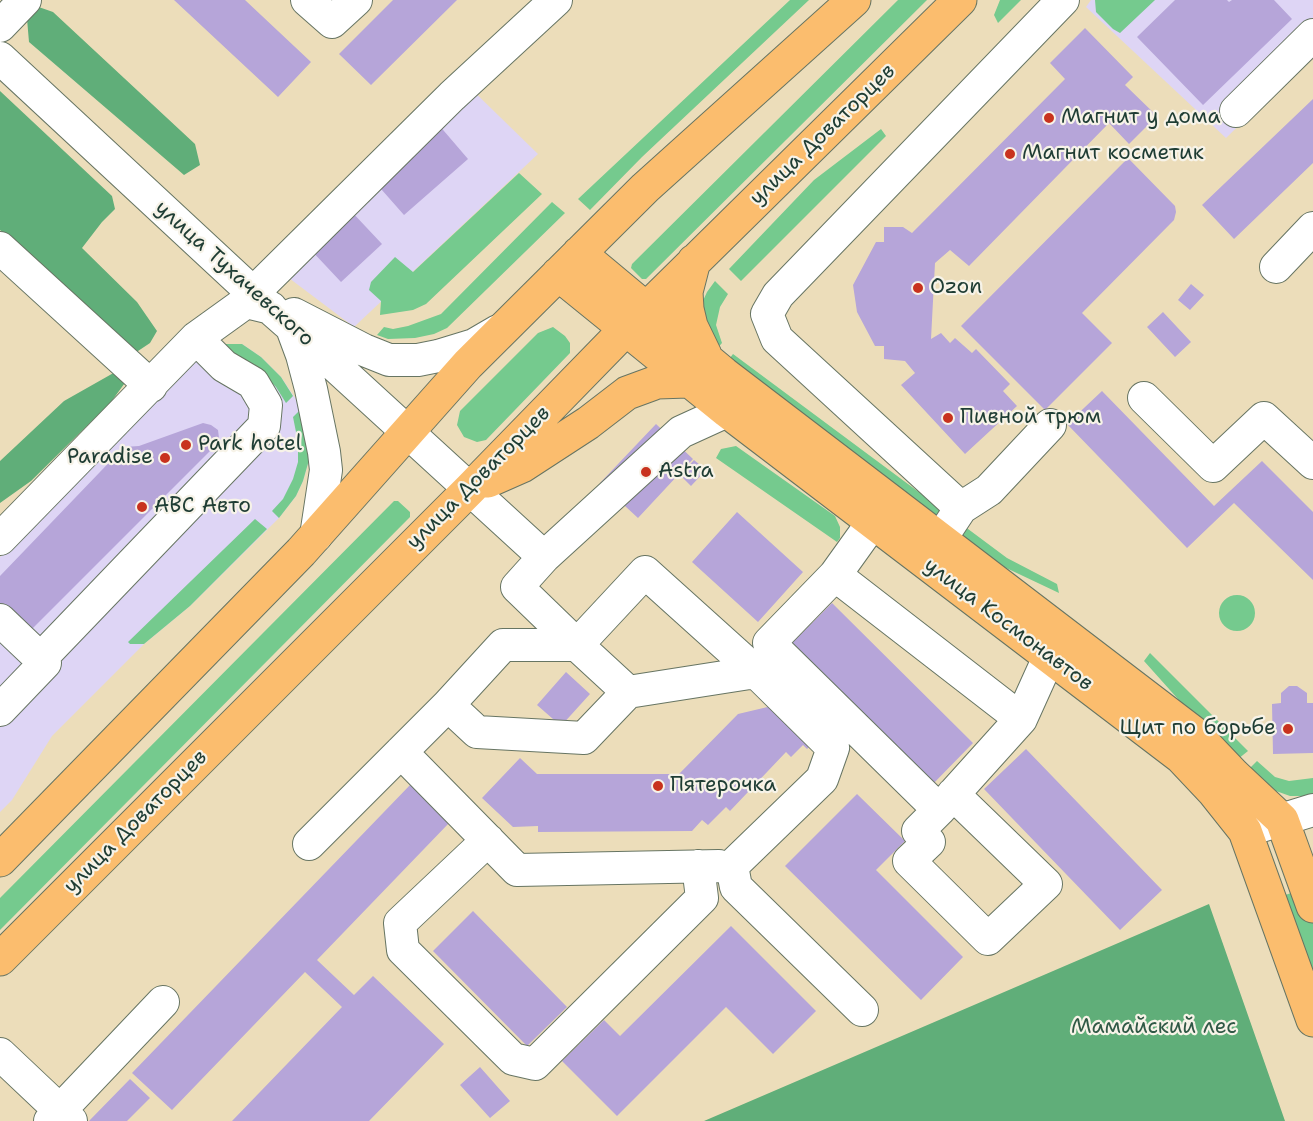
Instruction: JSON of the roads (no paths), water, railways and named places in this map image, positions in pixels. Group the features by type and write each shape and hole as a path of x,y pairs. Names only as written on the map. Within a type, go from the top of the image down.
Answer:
{"main road":[{"path":"0,860 315,536 468,364 645,188 854,0"},
{"name":"улица Доваторцев","path":"0,959 470,489 624,316 694,261 960,0"},
{"path":"694,261 686,292 698,370"},
{"path":"569,264 624,316 698,370"},
{"path":"569,264 624,316"},
{"path":"470,489 522,466 588,423 627,393 698,370"},
{"name":"улица Космонавтов","path":"698,370 727,411 1181,757 1214,792 1245,831 1313,1020"},
{"name":"улица Космонавтов","path":"698,370 941,539 1195,734 1282,820 1313,906"}],"street":[{"path":"0,26 25,0"},
{"path":"307,0 332,22 356,0"},
{"path":"961,508 777,339 767,315 778,295 1063,0"},
{"path":"272,310 452,96 539,6"},
{"path":"1236,111 1313,35"},
{"name":"улица Тухачевского","path":"0,58 272,310 544,557"},
{"path":"1276,267 1313,228"},
{"path":"0,248 151,386"},
{"path":"0,540 196,338 246,302 272,310 389,360 418,360 438,356 474,345 506,327"},
{"path":"272,310 302,355 324,452 326,470 315,536"},
{"path":"48,651 264,426 266,405 253,383 224,366 196,338"},
{"path":"1144,398 1213,466 1264,418 1313,464"},
{"path":"628,692 517,587 544,557 681,432 727,411"},
{"path":"941,539 961,508 989,490 1050,425"},
{"path":"873,522 835,575 769,643 946,802 1021,719 1049,657"},
{"path":"309,844 401,752 448,705 503,645 577,645 645,573 756,672 833,748 822,779 732,866 517,870 401,752"},
{"path":"835,575 1021,719"},
{"path":"0,620 45,663 0,710"},
{"path":"448,705 477,732 584,738 628,692 756,672"},
{"path":"1245,831 1313,810"},
{"path":"488,840 400,923 403,950 513,1059 535,1064 702,898 698,866"},
{"path":"732,866 736,887 861,1010"},
{"path":"0,1054 60,1117 163,1002"}],"place":[{"name":"Магнит у дома","path":"1049,118"},
{"name":"Магнит косметик","path":"1010,154"},
{"name":"Ozon","path":"918,288"},
{"name":"Пивной трюм","path":"948,418"},
{"name":"Park hotel","path":"186,445"},
{"name":"Paradise","path":"165,458"},
{"name":"Astra","path":"646,472"},
{"name":"ABC Авто","path":"142,507"},
{"name":"Щит по борьбе","path":"1288,729"},
{"name":"Пятерочка","path":"658,786"}],"park label":[{"name":"Мамайский лес","path":"1154,1028"}]}
